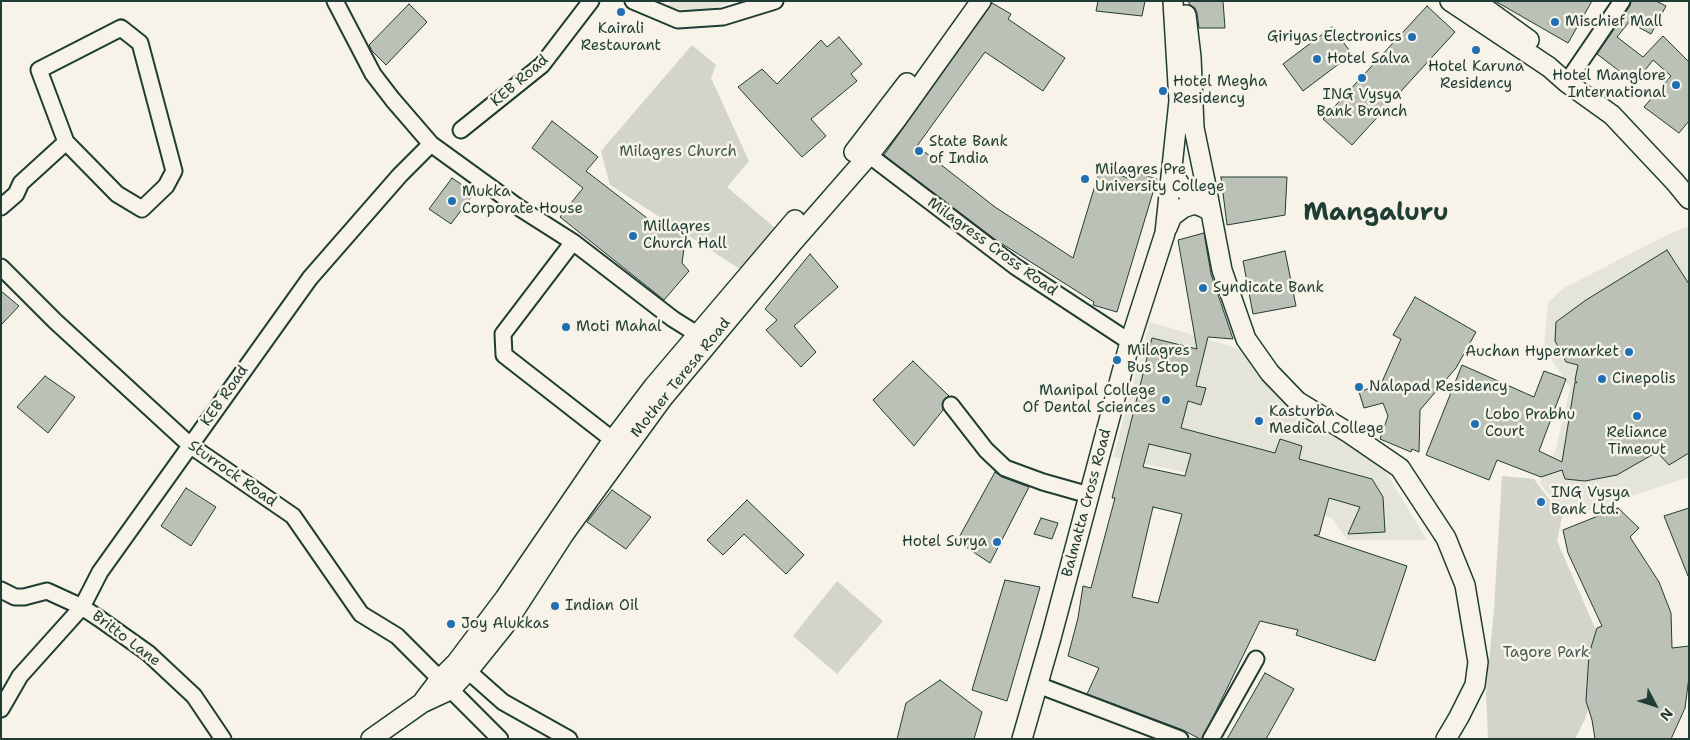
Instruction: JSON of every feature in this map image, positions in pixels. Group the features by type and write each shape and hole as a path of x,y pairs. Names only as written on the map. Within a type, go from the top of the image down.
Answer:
{"main road":[{"path":"445,684 456,662 498,621 613,440 654,386 755,265 863,151 904,86 965,1"},
{"name":"Mother Teresa Road","path":"371,739 422,703 445,684 468,671 498,621 662,399 793,242 863,151 896,120 981,1"},
{"name":"Balmatta Cross Road","path":"1022,739 1130,342 1165,233 1179,101 1173,1"},
{"path":"1184,1 1191,57 1194,128 1199,157 1222,270 1246,338 1270,372 1297,401 1349,433 1400,468 1446,538 1465,585 1478,662 1475,685 1446,739"},
{"path":"1475,1 1556,58 1640,129 1689,182"},
{"path":"1453,2 1549,67 1566,82 1612,115 1689,199"},
{"path":"1172,171 1180,185 1187,192 1194,193 1200,191 1205,181"},
{"path":"1165,233 1172,216 1182,208 1194,204 1211,212"}],"street":[{"path":"335,1 373,74 431,144 518,207 573,242 673,319 697,334"},
{"name":"KEB Road","path":"461,130 542,65 591,1"},
{"path":"633,1 678,20 723,17 775,1"},
{"path":"1573,73 1622,1"},
{"path":"122,28 140,43 174,171 166,186 142,209 117,194 66,142 39,70 122,28"},
{"path":"1,207 16,194 21,184 66,142"},
{"name":"KEB Road","path":"1,709 20,676 82,607 100,572 310,278 400,175 431,144"},
{"name":"Milagress Cross Road","path":"863,151 1016,267 1130,342"},
{"path":"1,196 10,188 21,184"},
{"path":"573,242 504,334 504,355 613,440"},
{"name":"Sturrock Road","path":"1,267 56,321 191,446 293,516 362,614 397,636 500,739"},
{"path":"951,405 986,450 1005,468 1089,495"},
{"name":"Britto Lane","path":"1,590 15,597 46,592 82,607 148,653 194,696 223,739"},
{"path":"1211,739 1256,659"},
{"path":"468,671 503,702 569,739"},
{"path":"1038,685 1180,739"}],"shaded area":[{"path":"671,1 735,1 702,11 667,8"},
{"path":"1689,226 1689,477 1580,513 1558,507 1540,483 1556,449 1570,388 1544,348 1548,303 1564,288 1671,233"},
{"name":"Kasturba Medical College","path":"1150,322 1240,349 1257,372 1385,471 1427,540 1347,540 1332,518 1183,472 1113,457"}],"green space":[{"name":"Milagres Church","path":"692,45 716,65 711,78 749,161 727,187 775,228 740,269 610,185 601,151"},
{"name":"Tagore Park","path":"1502,476 1534,479 1562,517 1557,541 1603,646 1598,677 1585,719 1575,739 1488,739 1486,692 1494,609"},
{"path":"837,581 883,621 837,674 793,636"}],"building":[{"path":"1098,1 1145,1 1142,16 1096,11"},
{"path":"1189,1 1223,1 1225,28 1199,28 1197,13 1195,8 1189,4"},
{"name":"Mischief Mall","path":"1495,1 1592,1 1568,43"},
{"path":"1631,1 1656,1 1666,6 1651,34 1629,22 1617,37 1643,57 1663,36 1689,62 1689,121 1679,133 1644,107 1671,76 1653,60 1635,83 1597,54 1630,6"},
{"path":"992,3 1011,14 1008,19 1065,58 1043,91 985,52 917,146 995,207 1073,258 1100,169 1131,179 1133,172 1157,179 1117,312 1093,305 1094,302 996,240 884,155"},
{"path":"409,4 427,22 386,65 372,51 369,45"},
{"path":"1427,6 1455,32 1352,145 1323,119"},
{"name":"Hotel Salva","path":"1332,27 1352,54 1303,91 1283,64"},
{"name":"Milagres Church","path":"839,37 862,64 851,74 857,81 811,119 826,136 802,157 738,87 762,69 777,84 821,40 827,47"},
{"name":"Millagres Church Hall","path":"552,121 598,157 586,171 656,225 664,222 681,230 685,241 682,263 689,271 664,300 560,217 583,188 532,148"},
{"path":"1221,177 1287,177 1285,215 1227,225"},
{"name":"Mukka Corporate House","path":"452,178 474,193 451,224 429,209"},
{"path":"1204,233 1211,274 1233,339 1208,337 1196,386 1206,388 1201,405 1188,401 1181,428 1275,453 1280,439 1302,446 1299,459 1372,479 1383,497 1385,532 1348,534 1360,507 1329,498 1319,535 1314,535 1407,566 1375,661 1296,635 1298,630 1260,621 1202,739 1087,694 1099,668 1068,656 1078,618 1083,586 1091,588 1115,498 1112,498 1152,338 1197,349 1178,240","holes":["1149,444 1191,454 1185,476 1143,467","1153,507 1182,514 1158,603 1132,597"]},
{"path":"1667,250 1689,284 1689,453 1669,465 1657,452 1617,475 1585,481 1565,479 1562,470 1541,477 1497,460 1489,480 1426,455 1462,365 1534,397 1544,371 1566,379 1539,451 1562,462 1575,382 1577,383 1575,380 1578,365 1566,362 1555,341 1556,322 1586,300"},
{"path":"1285,251 1296,306 1253,314 1243,261"},
{"path":"810,254 838,287 794,326 816,352 801,367 766,330 777,320 765,309"},
{"path":"1,291 19,306 1,325"},
{"path":"1415,297 1476,332 1456,368 1420,410 1419,452 1412,449 1411,452 1380,439 1388,416 1383,403 1364,408 1359,392 1381,384 1401,339 1393,335"},
{"path":"913,361 949,396 943,401 943,410 914,446 873,400"},
{"path":"45,376 75,397 48,433 17,407"},
{"path":"995,472 1002,477 1029,487 990,563 957,541"},
{"path":"186,488 216,507 191,546 161,526"},
{"path":"612,490 651,517 626,549 587,522"},
{"path":"747,500 804,555 786,574 744,534 723,555 707,540"},
{"path":"1618,508 1639,528 1630,537 1659,582 1671,613 1672,648 1689,646 1689,677 1685,708 1671,739 1595,739 1586,701 1589,654 1597,628 1602,626 1568,553 1563,530"},
{"path":"1689,508 1689,576 1688,576 1664,516"},
{"path":"1041,518 1058,523 1052,539 1034,534"},
{"path":"1005,580 1040,587 1007,701 972,690"},
{"path":"1265,673 1294,689 1266,739 1227,739"},
{"path":"940,680 982,712 974,739 897,739 906,703"}],"place":[{"name":"Kairali Restaurant","path":"621,12"},
{"name":"Mischief Mall","path":"1555,22"},
{"name":"Giriyas Electronics","path":"1412,37"},
{"name":"Hotel Karuna Residency","path":"1476,50"},
{"name":"Hotel Salva","path":"1317,59"},
{"name":"ING Vysya Bank Branch","path":"1362,78"},
{"name":"Hotel Manglore International","path":"1676,85"},
{"name":"Hotel Megha Residency","path":"1163,91"},
{"name":"State Bank of India","path":"919,151"},
{"name":"Milagres Pre University College","path":"1085,179"},
{"name":"Mukka Corporate House","path":"452,201"},
{"name":"Millagres Church Hall","path":"633,236"},
{"name":"Syndicate Bank","path":"1203,288"},
{"name":"Moti Mahal","path":"566,327"},
{"name":"Auchan Hypermarket","path":"1629,352"},
{"name":"Milagres Bus Stop","path":"1117,360"},
{"name":"Cinepolis","path":"1602,379"},
{"name":"Nalapad Residency","path":"1359,387"},
{"name":"Manipal College Of Dental Sciences","path":"1166,400"},
{"name":"Reliance Timeout","path":"1637,416"},
{"name":"Kasturba Medical College","path":"1259,421"},
{"name":"Lobo Prabhu Court","path":"1475,424"},
{"name":"ING Vysya Bank Ltd.","path":"1541,502"},
{"name":"Hotel Surya","path":"997,542"},
{"name":"Indian Oil","path":"555,606"},
{"name":"Joy Alukkas","path":"451,624"}],"district":[{"name":"Mangaluru","path":"1376,213"}]}
